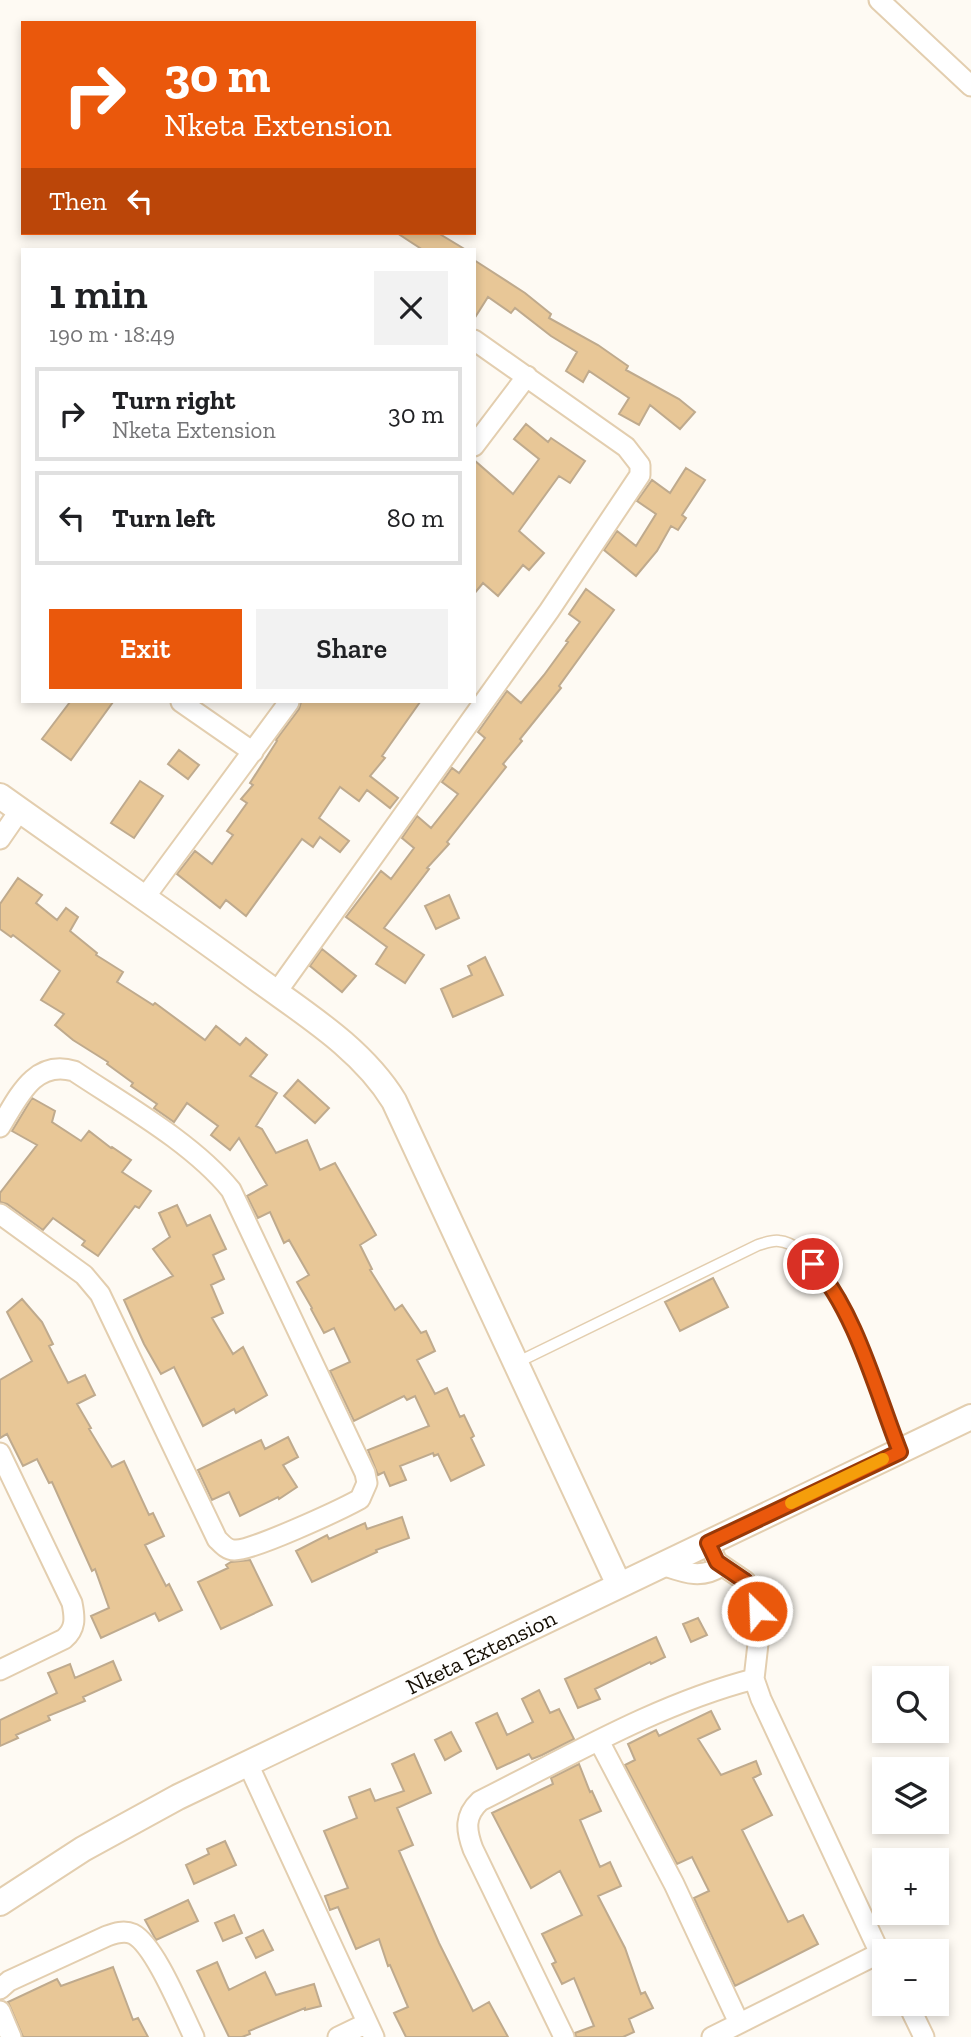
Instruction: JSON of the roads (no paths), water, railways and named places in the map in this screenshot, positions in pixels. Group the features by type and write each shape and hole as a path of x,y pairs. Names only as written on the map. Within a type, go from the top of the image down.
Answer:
{"street":[{"path":"879,0 971,86"},
{"path":"276,993 549,611 640,475 640,465 626,447 476,341"},
{"path":"476,443 527,376"},
{"path":"182,703 253,752"},
{"path":"145,897 288,703"},
{"path":"0,839 10,803 145,897 356,1053 384,1084 619,1585"},
{"path":"0,1127 37,1075 49,1069 63,1068 74,1071 147,1119 213,1169 231,1190 365,1473 367,1483 360,1499 253,1546 234,1550 224,1546 217,1539 100,1294 84,1275 0,1214"},
{"name":"Nketa Extension","path":"0,1903 124,1826 248,1764 971,1418"},
{"path":"0,1453 72,1604 75,1622 64,1639 0,1670"},
{"path":"708,1543 713,1556 722,1566 742,1577 756,1605 759,1635 754,1679 872,1939"},
{"path":"662,1565 700,1575 722,1566"},
{"path":"564,2037 473,1849 467,1828 470,1812 480,1801 684,1701 718,1688 754,1679"},
{"path":"599,1741 674,1884 739,2023"},
{"path":"248,1764 370,2030 338,2037"},
{"path":"0,1987 107,1936 118,1932 130,1933 139,1938 154,1957 194,2037"},
{"path":"712,2037 872,1962"},
{"path":"0,2011 12,2037"},
{"path":"914,2016 924,2037"}],"lane":[{"path":"515,1363 758,1245 785,1242 813,1264 835,1295 863,1354 900,1452"}]}
